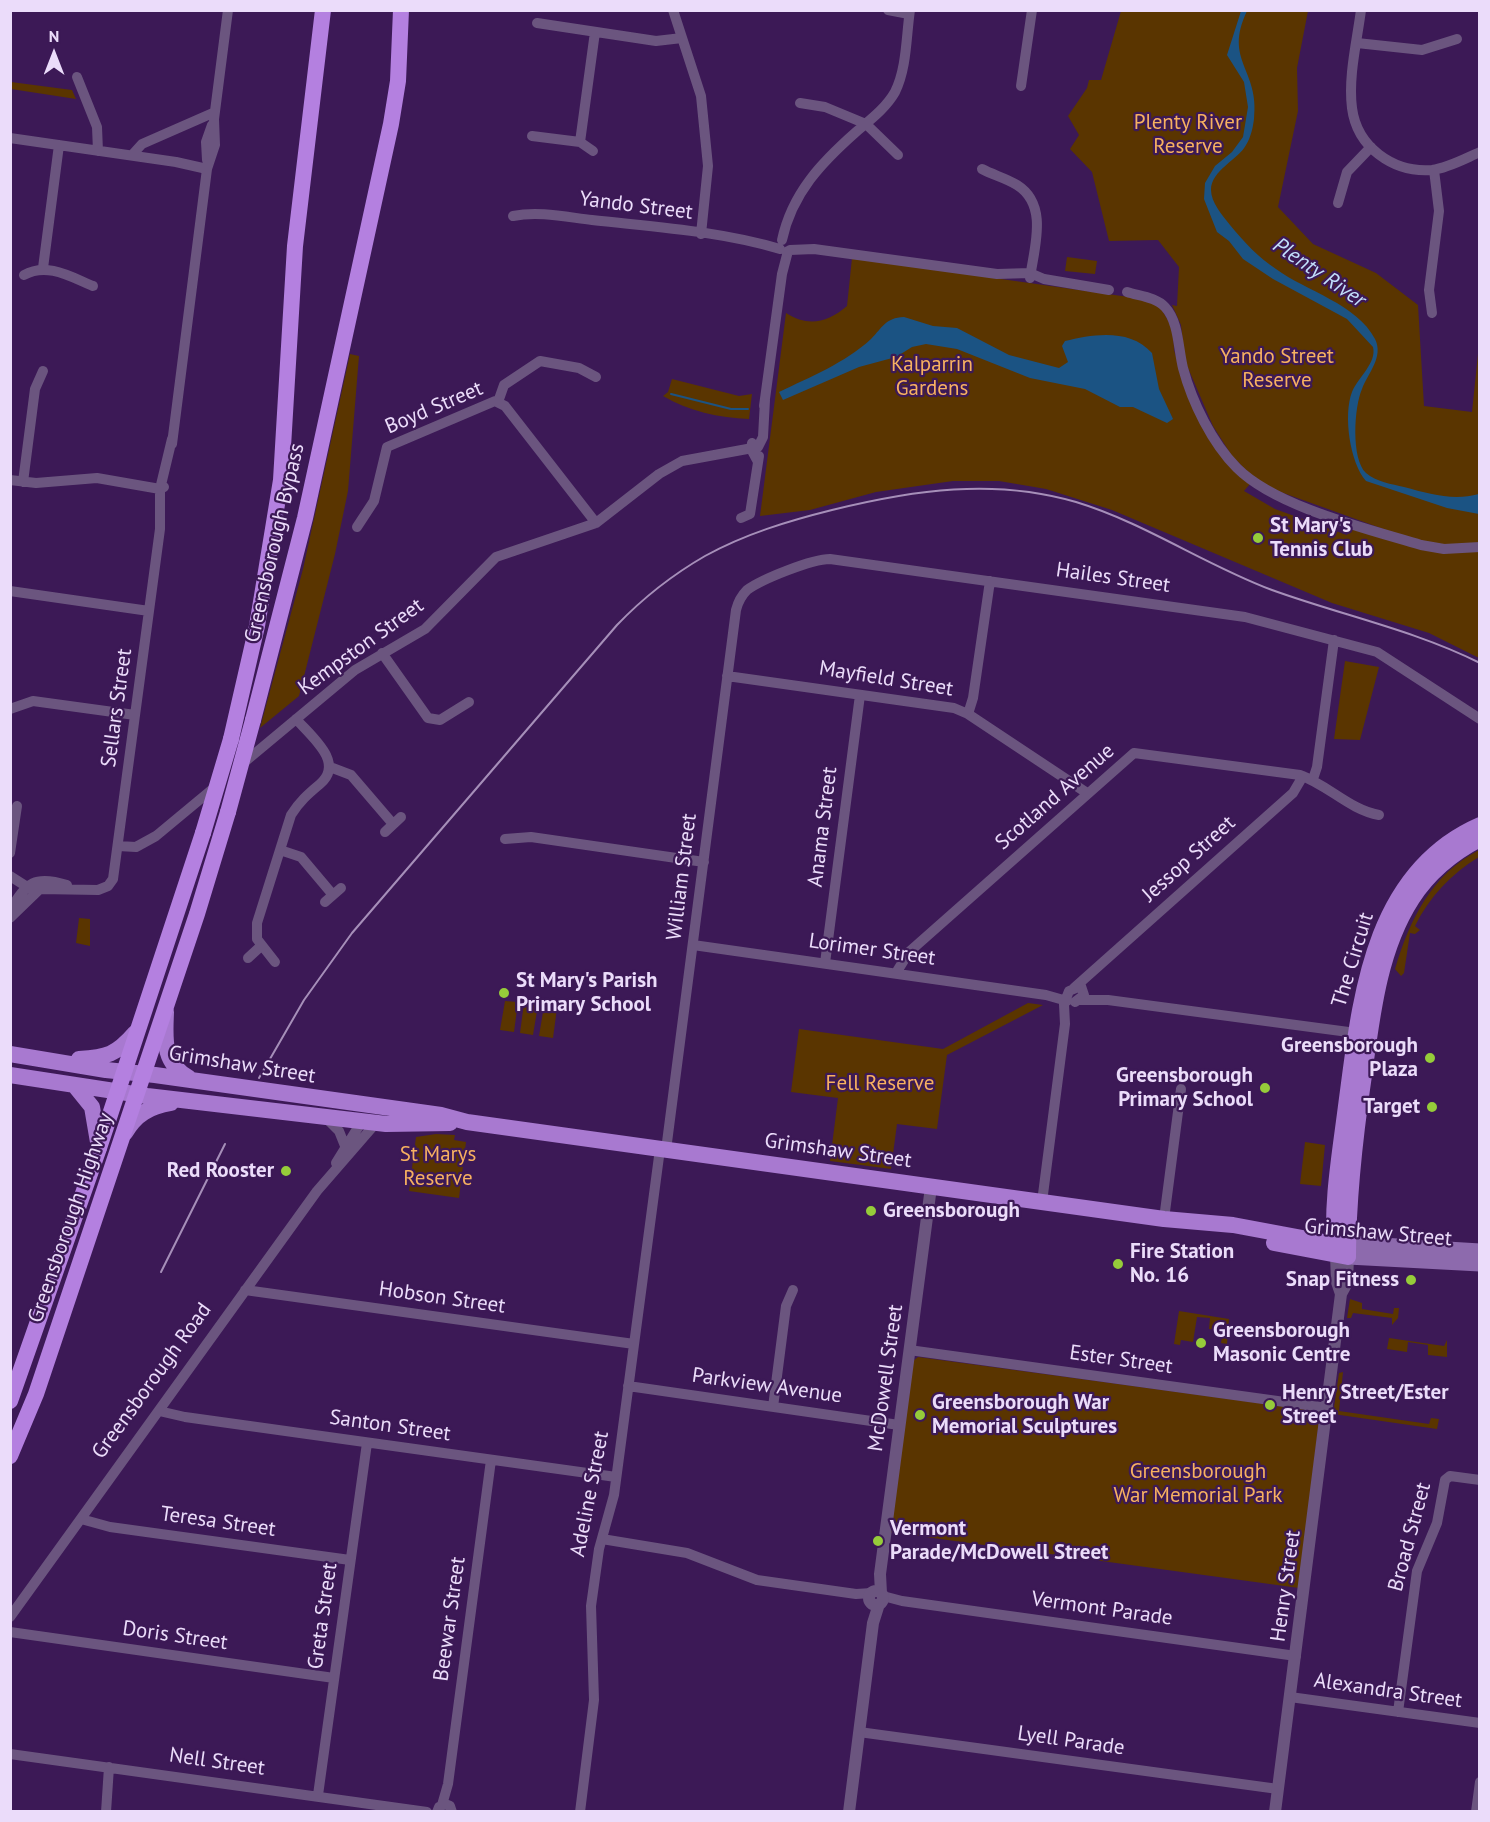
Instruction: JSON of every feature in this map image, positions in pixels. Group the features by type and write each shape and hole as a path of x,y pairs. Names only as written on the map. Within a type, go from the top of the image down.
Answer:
{"highway":[{"name":"Greensborough Bypass","path":"123,1072 174,926 203,833 231,739 255,637 276,516 285,431 295,246 323,10"},
{"name":"Greensborough Bypass","path":"143,1074 228,812 305,518 391,124 398,81 401,10"},
{"name":"Greensborough Highway","path":"10,1401 99,1148 123,1072"},
{"name":"Greensborough Highway","path":"10,1456 36,1394 143,1074"}],"main road":[{"name":"The Circuit","path":"1341,1250 1370,969 1396,899 1413,875 1434,854 1479,825"},
{"name":"The Circuit","path":"1341,1250 1334,1214 1365,1034 1388,956 1408,905 1421,886 1441,866 1479,839"},
{"path":"167,1005 167,1054 175,1067 192,1080"},
{"path":"51,1060 107,1056 123,1046 135,1033"},
{"name":"Grimshaw Street","path":"10,1054 123,1072 192,1080 372,1117"},
{"name":"Grimshaw Street","path":"10,1075 136,1095 324,1116 441,1115 467,1122 931,1187 1164,1219 1233,1225 1283,1234 1341,1250 1479,1264"},
{"path":"75,1086 92,1107 99,1148"},
{"path":"121,1140 137,1116 147,1110 187,1100"},
{"path":"1283,1234 1315,1230 1334,1214"},
{"name":"Grimshaw Street","path":"1204,1224 1301,1249 1479,1251"}],"street":[{"name":"Sellars Street","path":"31,889 105,888 113,879 160,529 167,503 162,486 171,472 172,439 207,166 215,145 215,115 228,10"},
{"path":"674,10 701,96 708,159 700,234"},
{"path":"750,514 758,462 753,447 765,400 785,245 791,216 799,195 818,168 889,101 898,83 910,12 888,10"},
{"path":"1021,86 1032,10"},
{"path":"1361,10 1352,108 1358,129 1371,147 1399,166 1434,170 1479,152"},
{"path":"537,23 684,43"},
{"path":"580,142 595,32"},
{"path":"1357,44 1422,50 1457,39"},
{"path":"77,77 97,127 98,151"},
{"path":"800,103 825,107 866,124 898,155"},
{"path":"132,155 142,144 215,115"},
{"path":"532,136 580,142 593,151"},
{"path":"10,138 207,166"},
{"path":"43,268 59,145"},
{"path":"1338,202 1347,172 1371,147"},
{"path":"982,169 1018,185 1032,202 1037,224 1030,275"},
{"path":"1432,313 1429,290 1439,211 1434,170"},
{"name":"Yando Street","path":"513,216 538,214 997,274 1030,275 1127,292 1153,300 1166,308 1174,321 1180,357 1188,382 1214,438 1239,470 1265,490 1310,508 1421,545 1444,549 1479,547"},
{"path":"24,275 43,268 93,286"},
{"path":"498,402 504,385 540,361 548,360 579,368 596,377"},
{"path":"23,482 35,389 43,371"},
{"name":"Boyd Street","path":"357,527 374,501 383,453 387,447 491,402 498,402 505,406 596,523"},
{"name":"Kempston Street","path":"117,849 136,846 156,837 355,670 432,623 496,557 596,523 673,466 692,458 753,447"},
{"path":"10,480 23,482 97,478 162,486"},
{"name":"Hailes Street","path":"736,610 742,595 753,587 826,559 1245,617 1383,655 1479,719"},
{"path":"968,714 973,698 990,581"},
{"path":"10,591 150,608"},
{"name":"William Street","path":"663,1149 693,945 736,610"},
{"name":"Jessop Street","path":"1042,1202 1065,1024 1074,996 1097,968 1293,793 1317,767 1334,640"},
{"path":"382,654 428,718 441,720 468,701"},
{"name":"Mayfield Street","path":"727,676 943,706 968,714 1087,793"},
{"name":"Anama Street","path":"825,963 860,695"},
{"path":"10,709 33,701 135,715"},
{"path":"275,962 256,938 256,929 280,850 296,807 326,778 330,767 327,754 296,719"},
{"name":"Scotland Avenue","path":"896,973 909,952 1087,793 1130,756 1139,753 1308,778 1366,813 1379,815"},
{"path":"330,767 351,775 393,824"},
{"path":"10,853 17,806"},
{"path":"505,839 531,837 704,862"},
{"path":"280,850 301,857 333,895"},
{"path":"10,876 31,889"},
{"path":"10,910 31,889"},
{"path":"10,918 31,889"},
{"name":"Lorimer Street","path":"693,945 1046,995 1108,1000 1365,1034"},
{"path":"248,958 261,946"},
{"path":"1164,1219 1181,1089"},
{"path":"324,1116 339,1131 345,1146"},
{"name":"Greensborough Road","path":"332,1172 345,1146 372,1117"},
{"name":"Greensborough Road","path":"10,1617 372,1117"},
{"name":"Adeline Street","path":"580,1812 594,1700 591,1606 602,1539 613,1503 663,1149"},
{"name":"McDowell Street","path":"849,1812 931,1187"},
{"name":"Henry Street","path":"1275,1812 1341,1294 1347,1282 1341,1250"},
{"name":"Hobson Street","path":"245,1290 634,1344"},
{"path":"773,1407 786,1306 794,1290"},
{"name":"Ester Street","path":"909,1350 1328,1408"},
{"name":"Parkview Avenue","path":"628,1386 899,1425"},
{"name":"Santon Street","path":"159,1411 185,1417 616,1477"},
{"name":"Greta Street","path":"318,1795 367,1443"},
{"name":"Beewar Street","path":"447,1809 448,1784 491,1460"},
{"name":"Broad Street","path":"1398,1712 1417,1574 1436,1527 1445,1480 1450,1476 1479,1480"},
{"name":"Teresa Street","path":"81,1519 110,1527 350,1560"},
{"name":"Vermont Parade","path":"602,1539 687,1553 757,1580 1296,1656"},
{"name":"Doris Street","path":"10,1632 334,1678"},
{"name":"Alexandra Street","path":"1290,1697 1479,1723"},
{"name":"Lyell Parade","path":"859,1732 1278,1789"},
{"name":"Nell Street","path":"10,1754 422,1810 447,1809"},
{"path":"107,1807 112,1768"},
{"path":"1476,1812 1479,1782"}],"green space":[{"path":"1121,11 1308,11 1297,68 1298,111 1278,207 1313,244 1376,273 1418,305 1424,406 1472,412 1479,344 1479,543 1447,545 1414,540 1275,490 1253,477 1232,456 1213,426 1185,361 1181,325 1172,305 1177,306 1179,267 1158,240 1109,241 1092,172 1070,149 1079,135 1068,116 1087,88 1089,80 1101,80"},
{"path":"11,82 72,90 76,99 11,89"},
{"path":"1067,257 1097,261 1095,274 1065,271"},
{"name":"Kalparrin Gardens","path":"852,258 1143,299 1159,305 1173,329 1174,350 1186,390 1250,484 1244,491 1275,509 1347,535 1351,526 1408,546 1479,551 1479,658 1429,633 1332,603 1112,510 1046,489 999,481 953,481 876,492 810,510 760,516 786,313 802,320 817,321 840,312 847,306"},
{"path":"350,354 359,356 348,491 335,554 299,696 260,728 303,569"},
{"path":"672,379 739,396 752,394 749,419 704,413 663,396 668,392"},
{"path":"1345,661 1379,667 1360,740 1334,739"},
{"path":"1479,850 1479,857 1459,871 1427,905 1415,926 1420,930 1415,934 1410,933 1404,973 1401,976 1395,969 1408,933 1425,900 1448,872"},
{"path":"79,918 90,919 90,946 76,943"},
{"path":"505,1001 518,1002 514,1032 500,1030"},
{"path":"524,1003 538,1005 533,1035 520,1033"},
{"name":"Fell Reserve","path":"1028,1003 1043,1005 947,1055 937,1129 897,1124 891,1169 830,1161 838,1098 791,1092 799,1029 943,1049"},
{"path":"544,1006 557,1008 553,1038 539,1036"},
{"name":"St Marys Reserve","path":"436,1134 455,1135 454,1140 466,1142 459,1198 409,1191 416,1137"},
{"path":"1305,1142 1325,1145 1321,1186 1300,1184"},
{"path":"1350,1299 1362,1303 1362,1309 1393,1314 1394,1308 1399,1308 1398,1318 1392,1325 1392,1318 1353,1313 1351,1318 1347,1318"},
{"path":"1179,1311 1229,1319 1227,1344 1221,1343 1223,1331 1209,1329 1210,1318 1197,1317 1193,1342 1181,1340 1180,1345 1174,1344"},
{"path":"1389,1338 1444,1346 1447,1340 1447,1357 1428,1355 1428,1345 1408,1342 1407,1352 1387,1349"},
{"name":"Greensborough War Memorial Park","path":"918,1357 1318,1411 1320,1413 1299,1588 889,1532 913,1361"},
{"path":"1343,1372 1339,1411 1429,1424 1431,1418 1439,1419 1437,1429 1333,1414 1339,1373"}],"water":[{"path":"1241,11 1247,11 1241,28 1240,54 1252,88 1254,119 1246,145 1220,171 1212,183 1211,195 1215,204 1235,231 1263,260 1288,277 1344,307 1367,327 1375,339 1378,352 1359,397 1355,432 1358,457 1366,473 1374,479 1432,494 1460,497 1479,494 1479,514 1447,508 1366,481 1360,473 1352,451 1348,413 1352,392 1370,364 1373,347 1347,319 1273,279 1243,259 1229,241 1217,232 1204,199 1205,183 1215,166 1232,152 1243,137 1248,107 1244,82 1227,55"},
{"path":"904,317 933,326 957,328 1009,355 1059,368 1068,362 1062,346 1065,341 1099,335 1122,336 1133,340 1152,353 1159,389 1173,419 1167,423 1133,407 1120,407 1085,389 1030,378 957,349 926,344 912,347 896,357 859,367 783,400 779,392 839,362 861,348 888,321"}],"waterway":[{"path":"671,394 731,409 748,409"}],"railway":[{"path":"259,1078 304,1000 352,933 617,625 658,588 693,563 720,548 767,529 832,510 923,492 984,489 1015,490 1045,495 1076,502 1126,521 1223,569 1272,590 1429,641 1480,663"},
{"path":"161,1272 225,1144"}],"place":[{"name":"St Mary's Tennis Club","path":"1258,538"},
{"name":"St Mary's Parish Primary School","path":"504,993"},
{"name":"Greensborough Plaza","path":"1430,1058"},
{"name":"Greensborough Primary School","path":"1265,1088"},
{"name":"Target","path":"1432,1107"},
{"name":"Red Rooster","path":"286,1171"},
{"name":"Greensborough","path":"871,1211"},
{"name":"Fire Station No. 16","path":"1118,1264"},
{"name":"Snap Fitness","path":"1411,1280"},
{"name":"Greensborough Masonic Centre","path":"1201,1343"},
{"name":"Henry Street/Ester Street","path":"1270,1405"},
{"name":"Greensborough War Memorial Sculptures","path":"920,1415"},
{"name":"Vermont Parade/McDowell Street","path":"878,1541"}],"park label":[{"name":"Plenty River Reserve","path":"1188,135"},
{"name":"Yando Street Reserve","path":"1277,369"}],"water label":[{"name":"Plenty River","path":"1319,273"}]}
